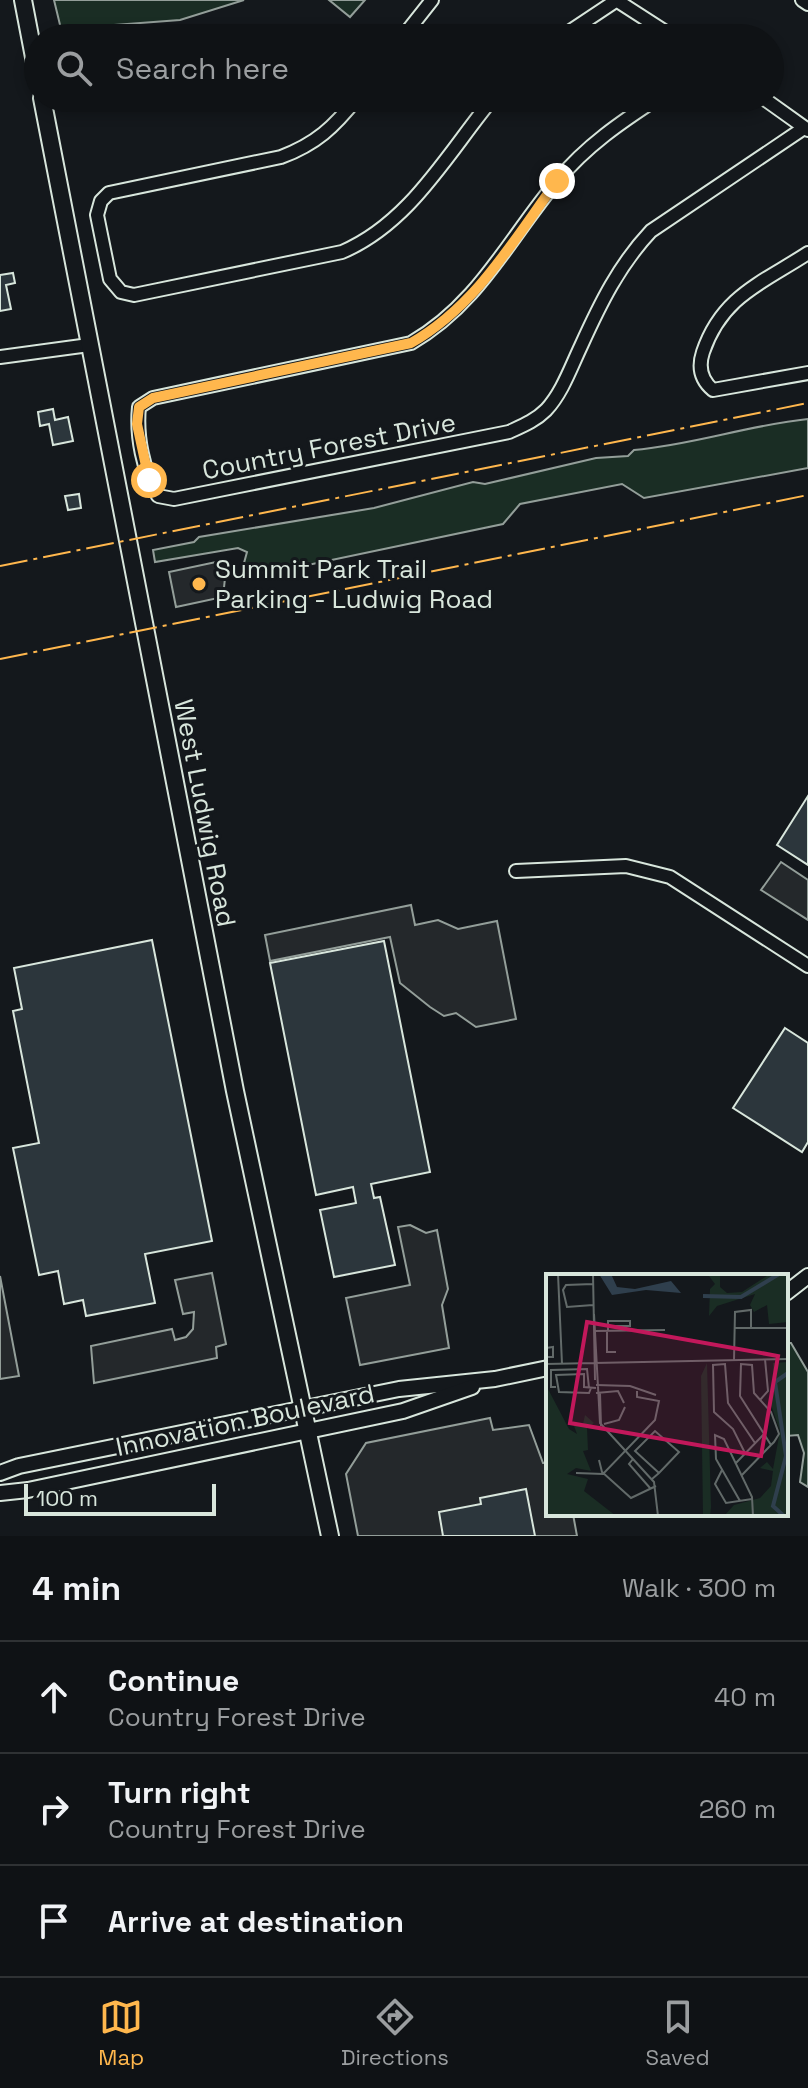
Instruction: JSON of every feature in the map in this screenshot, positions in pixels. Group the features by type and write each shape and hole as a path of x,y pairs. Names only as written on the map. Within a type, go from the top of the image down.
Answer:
{"main road":[{"path":"23,0 28,24"},
{"name":"West Ludwig Road","path":"45,112 235,1091 330,1536"}],"street":[{"path":"413,24 432,0"},
{"path":"581,24 617,0 654,24"},
{"path":"802,0 808,4"},
{"path":"346,112 333,128 304,149 281,157 109,193 101,201 97,215 110,279 121,292 134,295 342,252 389,226 482,112"},
{"name":"Country Forest Drive","path":"637,112 574,162 476,292 440,327 411,343 153,398 139,407 137,424 146,466 158,496 174,499 509,432 529,423 546,410 559,391 614,278 651,231 806,129 782,112"},
{"path":"808,253 724,309 700,361 705,383 713,390 808,373"},
{"path":"0,357 89,345"},
{"path":"516,871 626,866 670,877 808,966"},
{"path":"788,1291 808,1276"},
{"name":"Innovation Boulevard","path":"0,1473 19,1466 399,1389 495,1379 546,1368"},
{"name":"Innovation Boulevard","path":"0,1493 39,1488 403,1411 495,1379"}],"green space":[{"path":"54,0 244,0 180,20 60,24"},
{"path":"329,0 365,0 350,17"},
{"path":"808,419 808,468 644,498 622,484 520,504 503,524 265,574 244,563 247,552 238,548 155,562 153,550 194,542 199,537 374,508 473,482 485,484 596,458 628,456 634,450"},
{"path":"788,1343 791,1343 808,1372 808,1487 800,1482 804,1453 798,1435 788,1436"}],"shaded area":[{"name":"Summit Park Trail Parking - Ludwig Road","path":"222,563 225,578 223,597 176,607 169,572"},
{"path":"781,862 808,880 808,920 761,890"},
{"path":"411,905 415,925 438,920 458,929 497,921 516,1019 476,1027 456,1013 444,1016 430,1007 400,983 390,937 270,961 265,935"},
{"path":"410,1225 426,1233 437,1230 448,1289 442,1305 449,1348 360,1365 346,1298 410,1285 398,1227"},
{"path":"212,1273 226,1344 216,1347 217,1358 94,1383 91,1346 172,1329 175,1340 186,1337 193,1329 194,1312 183,1314 175,1280"},
{"path":"0,1276 19,1376 0,1379"},
{"path":"490,1418 493,1430 529,1425 543,1463 546,1463 546,1516 573,1516 577,1536 358,1536 346,1474 366,1443"}],"building":[{"path":"13,273 15,283 6,285 11,309 0,311 0,275"},
{"path":"53,409 55,420 68,417 73,441 53,445 49,424 40,426 38,412"},
{"path":"79,494 81,508 68,510 65,496"},
{"path":"808,796 808,865 777,845"},
{"path":"152,940 212,1241 145,1254 155,1303 86,1316 83,1300 64,1304 58,1271 39,1275 13,1148 39,1143 13,1011 22,1009 14,968"},
{"path":"384,941 430,1172 371,1184 374,1198 380,1197 395,1265 334,1277 320,1210 356,1203 353,1187 316,1195 270,963"},
{"path":"785,1028 808,1043 808,1142 802,1152 733,1108"},
{"path":"526,1489 535,1536 443,1536 439,1512 481,1504 480,1498"}],"power":[{"path":"0,566 808,403"},
{"path":"0,659 808,495"}],"place":[{"name":"Summit Park Trail Parking - Ludwig Road","path":"199,584"}],"route":[{"path":"149,480 137,424 139,407 153,398 411,343 440,327 476,292 557,181"}]}
